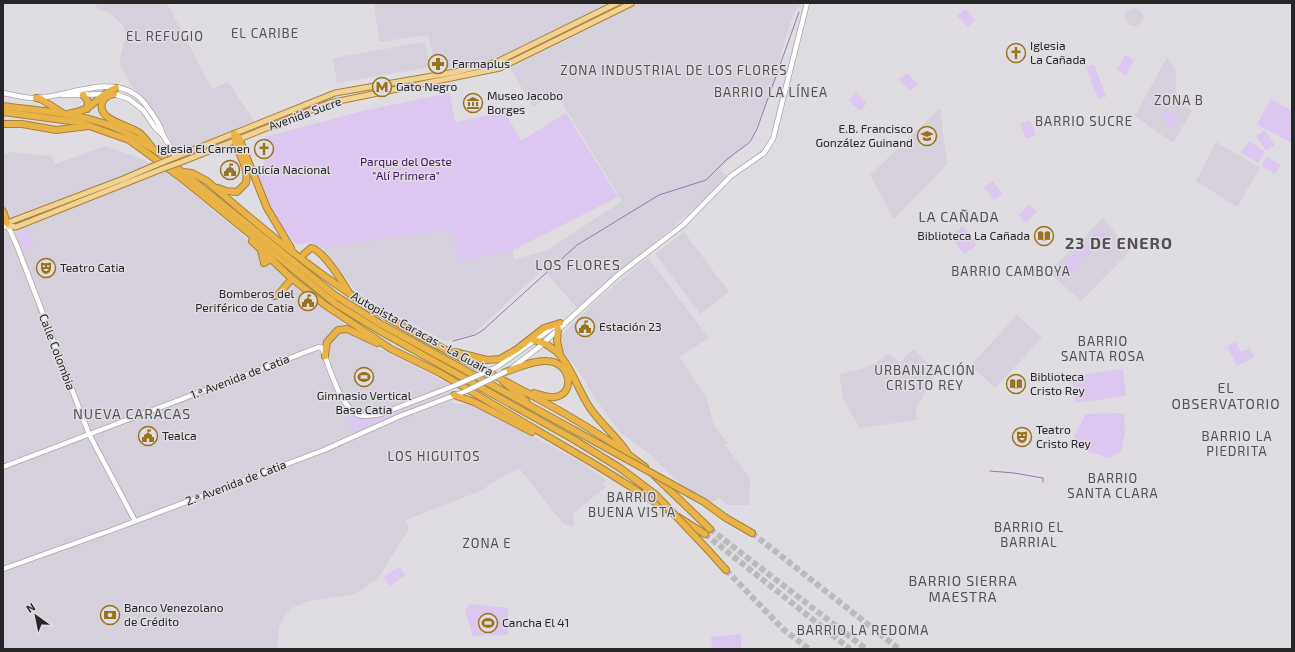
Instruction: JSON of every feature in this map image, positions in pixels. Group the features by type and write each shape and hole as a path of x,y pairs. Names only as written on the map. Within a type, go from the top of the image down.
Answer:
{"highway":[{"path":"36,98 41,99 65,113 87,109 105,93 115,91"},
{"path":"115,91 107,96 103,101 102,109 105,115 142,135 155,150"},
{"path":"83,94 88,101 87,109"},
{"name":"Autopista Caracas - La Guaira","path":"3,106 65,113 114,127 155,150 180,174 247,232 336,304 380,331 573,439 620,468 656,495 726,570"},
{"name":"Autopista Caracas - La Guaira","path":"3,112 56,119 92,126 129,140 180,174 273,245 336,296 358,310 704,502 726,518 752,533"},
{"path":"3,124 22,124 56,130 92,126"},
{"path":"207,181 231,192 237,192 244,187 247,172 236,137"},
{"path":"236,137 267,208 294,252"},
{"name":"Autopista Caracas - La Guaira","path":"180,174 192,173 207,181 294,252 350,294 376,311 448,351 518,387 630,455 655,476 710,529"},
{"path":"3,211 5,224"},
{"name":"Autopista Caracas - La Guaira","path":"247,232 251,240 260,249 325,305 391,349 433,370 560,444 705,534"},
{"path":"273,245 294,252"},
{"path":"304,254 311,248 318,251 339,276 350,294"},
{"path":"274,296 278,295 289,282"},
{"path":"448,351 497,360 517,349 544,328 559,326 557,341 560,354 591,409 617,437 630,455"},
{"path":"325,356 330,338 338,330 343,328 391,349"},
{"path":"534,340 545,342 560,354"},
{"path":"407,346 433,370"},
{"path":"505,372 545,361 560,365 568,374 567,387 558,397 548,397 518,387"},
{"path":"494,374 535,409"},
{"path":"454,395 474,402 518,425 560,444"}],"main road":[{"name":"Avenida Sucre","path":"5,224 16,227 184,161 339,92 455,72 497,62 617,3"},
{"name":"Avenida Sucre","path":"5,224 175,158 329,103 500,68 632,3"}],"street":[{"path":"325,356 332,377 352,411 364,416 381,414 456,385 497,367 534,340 571,318 618,275 683,226 731,176 766,151 773,139 807,3"},
{"path":"63,95 90,87 131,92 143,101 160,126 175,158"},
{"path":"3,93 36,98 105,93"},
{"name":"Calle Colombia","path":"5,224 89,434 135,521"},
{"name":"2.ª Avenida de Catia","path":"3,569 324,450 400,416 466,390 505,372 545,342 559,326"},
{"name":"1.ª Avenida de Catia","path":"3,468 320,347 325,356"}],"shaded area":[{"path":"95,3 167,3 212,89 228,82 254,121 178,153 155,114 133,88 121,66 120,57 126,36 123,25 108,12 97,9"},
{"path":"374,3 613,3 488,61 437,70 428,35 379,42"},
{"path":"640,3 802,3 796,10 791,21 781,54 779,73 751,139 720,169 728,177 706,199 577,308 543,269 472,335 445,341 384,309 356,291 323,248 452,228 458,262 513,250 514,259 546,251 622,201 556,93 533,107 510,68"},
{"path":"1134,8 1140,11 1143,17 1140,23 1134,26 1128,23 1125,17 1128,11"},
{"path":"425,42 430,67 337,83 333,58"},
{"path":"1167,57 1176,71 1176,92 1180,99 1192,111 1173,143 1135,116"},
{"name":"E.B. Francisco González Guinand","path":"940,108 947,164 894,219 870,175"},
{"path":"1216,142 1260,168 1237,207 1196,181"},
{"path":"105,146 140,158 149,163 154,161 241,234 283,277 344,324 346,332 448,383 453,403 471,405 479,408 578,460 607,481 603,484 606,487 573,513 574,526 563,523 519,468 490,484 483,490 406,520 409,529 378,578 363,589 351,595 309,601 292,608 284,616 279,627 277,649 3,649 3,154 11,152 51,156 56,164"},
{"path":"1103,218 1130,251 1081,301 1049,272"},
{"path":"684,232 729,292 700,314 655,254"},
{"path":"648,258 709,338 679,357 707,399 714,426 728,443 725,445 747,474 750,481 749,505 726,504 719,497 710,503 682,485 647,452 621,433 596,400 578,370 555,341 603,295"},
{"path":"1017,315 1042,338 995,388 971,365"},
{"path":"913,349 937,371 915,411 917,420 860,428 843,399 839,374 865,368 888,354 900,362"}],"green space":[{"path":"965,9 976,20 968,27 957,16"},
{"path":"1125,55 1134,60 1126,75 1117,70"},
{"path":"1094,64 1106,97 1098,99 1086,67"},
{"path":"907,73 918,84 910,91 899,80"},
{"path":"856,92 867,103 860,111 848,100"},
{"name":"Parque del Oeste \"Alí Primera\"","path":"450,93 455,122 505,112 521,141 566,113 618,197 513,250 458,262 452,229 323,248 312,243 295,244 272,209 255,169 264,165 263,161 273,157 265,137 362,111"},
{"path":"1271,99 1292,111 1291,143 1257,124"},
{"path":"1166,110 1180,118 1175,127 1161,119"},
{"path":"1030,120 1036,135 1026,139 1020,124"},
{"path":"1265,130 1275,145 1266,151 1256,136"},
{"path":"1249,141 1265,152 1258,163 1241,152"},
{"path":"1267,157 1281,165 1275,174 1262,166"},
{"path":"993,181 1002,194 994,200 984,187"},
{"path":"1029,204 1037,211 1026,223 1019,215"},
{"path":"963,226 977,245 964,254 950,236"},
{"path":"1099,228 1107,236 1096,247 1088,240"},
{"path":"27,229 34,247 23,250 17,232"},
{"path":"1088,240 1095,248 1084,259 1077,252"},
{"path":"1075,253 1083,260 1072,272 1064,265"},
{"path":"1236,342 1241,352 1250,348 1254,357 1237,366 1227,346"},
{"path":"1123,369 1126,396 1076,403 1072,376"},
{"path":"407,407 408,410 354,432 345,411 346,410 361,418 369,419 384,416"},
{"path":"1124,413 1125,433 1121,451 1110,458 1089,452 1071,443 1086,414"},
{"path":"399,567 405,575 390,586 384,577"},
{"name":"Cancha El 41","path":"470,604 508,608 508,635 473,636 465,611"},
{"path":"741,634 741,649 712,649 711,637"}],"waterway":[{"path":"453,341 475,335 483,330 577,245 659,195 706,180 726,160 750,142 757,129 799,12"},
{"path":"990,471 1043,478 1043,482"}],"tunnel":[{"path":"710,529 866,649"},
{"path":"752,533 899,649"},
{"path":"705,534 850,649"},
{"path":"726,570 783,629 809,649"}],"place":[{"name":"Iglesia La Cañada","path":"1016,53"},
{"name":"Farmaplus","path":"438,64"},
{"name":"Gato Negro","path":"382,87"},
{"name":"Museo Jacobo Borges","path":"473,103"},
{"name":"E.B. Francisco González Guinand","path":"927,136"},
{"name":"Iglesia El Carmen","path":"264,149"},
{"name":"Policía Nacional","path":"230,170"},
{"name":"Biblioteca La Cañada","path":"1044,236"},
{"name":"Teatro Catia","path":"46,268"},
{"name":"Bomberos del Periférico de Catia","path":"308,301"},
{"name":"Estación 23","path":"585,327"},
{"name":"Gimnasio Vertical Base Catia","path":"364,377"},
{"name":"Biblioteca Cristo Rey","path":"1016,384"},
{"name":"Tealca","path":"148,436"},
{"name":"Teatro Cristo Rey","path":"1022,437"},
{"name":"Banco Venezolano de Crédito","path":"110,615"},
{"name":"Cancha El 41","path":"488,623"}],"district":[{"name":"EL CARIBE","path":"265,33"},
{"name":"EL REFUGIO","path":"165,36"},
{"name":"ZONA INDUSTRIAL DE LOS FLORES","path":"674,70"},
{"name":"BARRIO LA LÍNEA","path":"771,92"},
{"name":"ZONA B","path":"1179,100"},
{"name":"BARRIO SUCRE","path":"1084,121"},
{"name":"LA CAÑADA","path":"959,217"},
{"name":"23 DE ENERO","path":"1119,243"},
{"name":"LOS FLORES","path":"578,265"},
{"name":"BARRIO CAMBOYA","path":"1011,271"},
{"name":"BARRIO SANTA ROSA","path":"1103,348"},
{"name":"URBANIZACIÓN CRISTO REY","path":"925,378"},
{"name":"EL OBSERVATORIO","path":"1226,396"},
{"name":"NUEVA CARACAS","path":"132,414"},
{"name":"BARRIO LA PIEDRITA","path":"1237,444"},
{"name":"LOS HIGUITOS","path":"434,456"},
{"name":"BARRIO SANTA CLARA","path":"1113,486"},
{"name":"BARRIO BUENA VISTA","path":"632,504"},
{"name":"BARRIO EL BARRIAL","path":"1029,534"},
{"name":"ZONA E","path":"487,543"},
{"name":"BARRIO SIERRA MAESTRA","path":"963,590"},
{"name":"BARRIO LA REDOMA","path":"863,630"}]}
